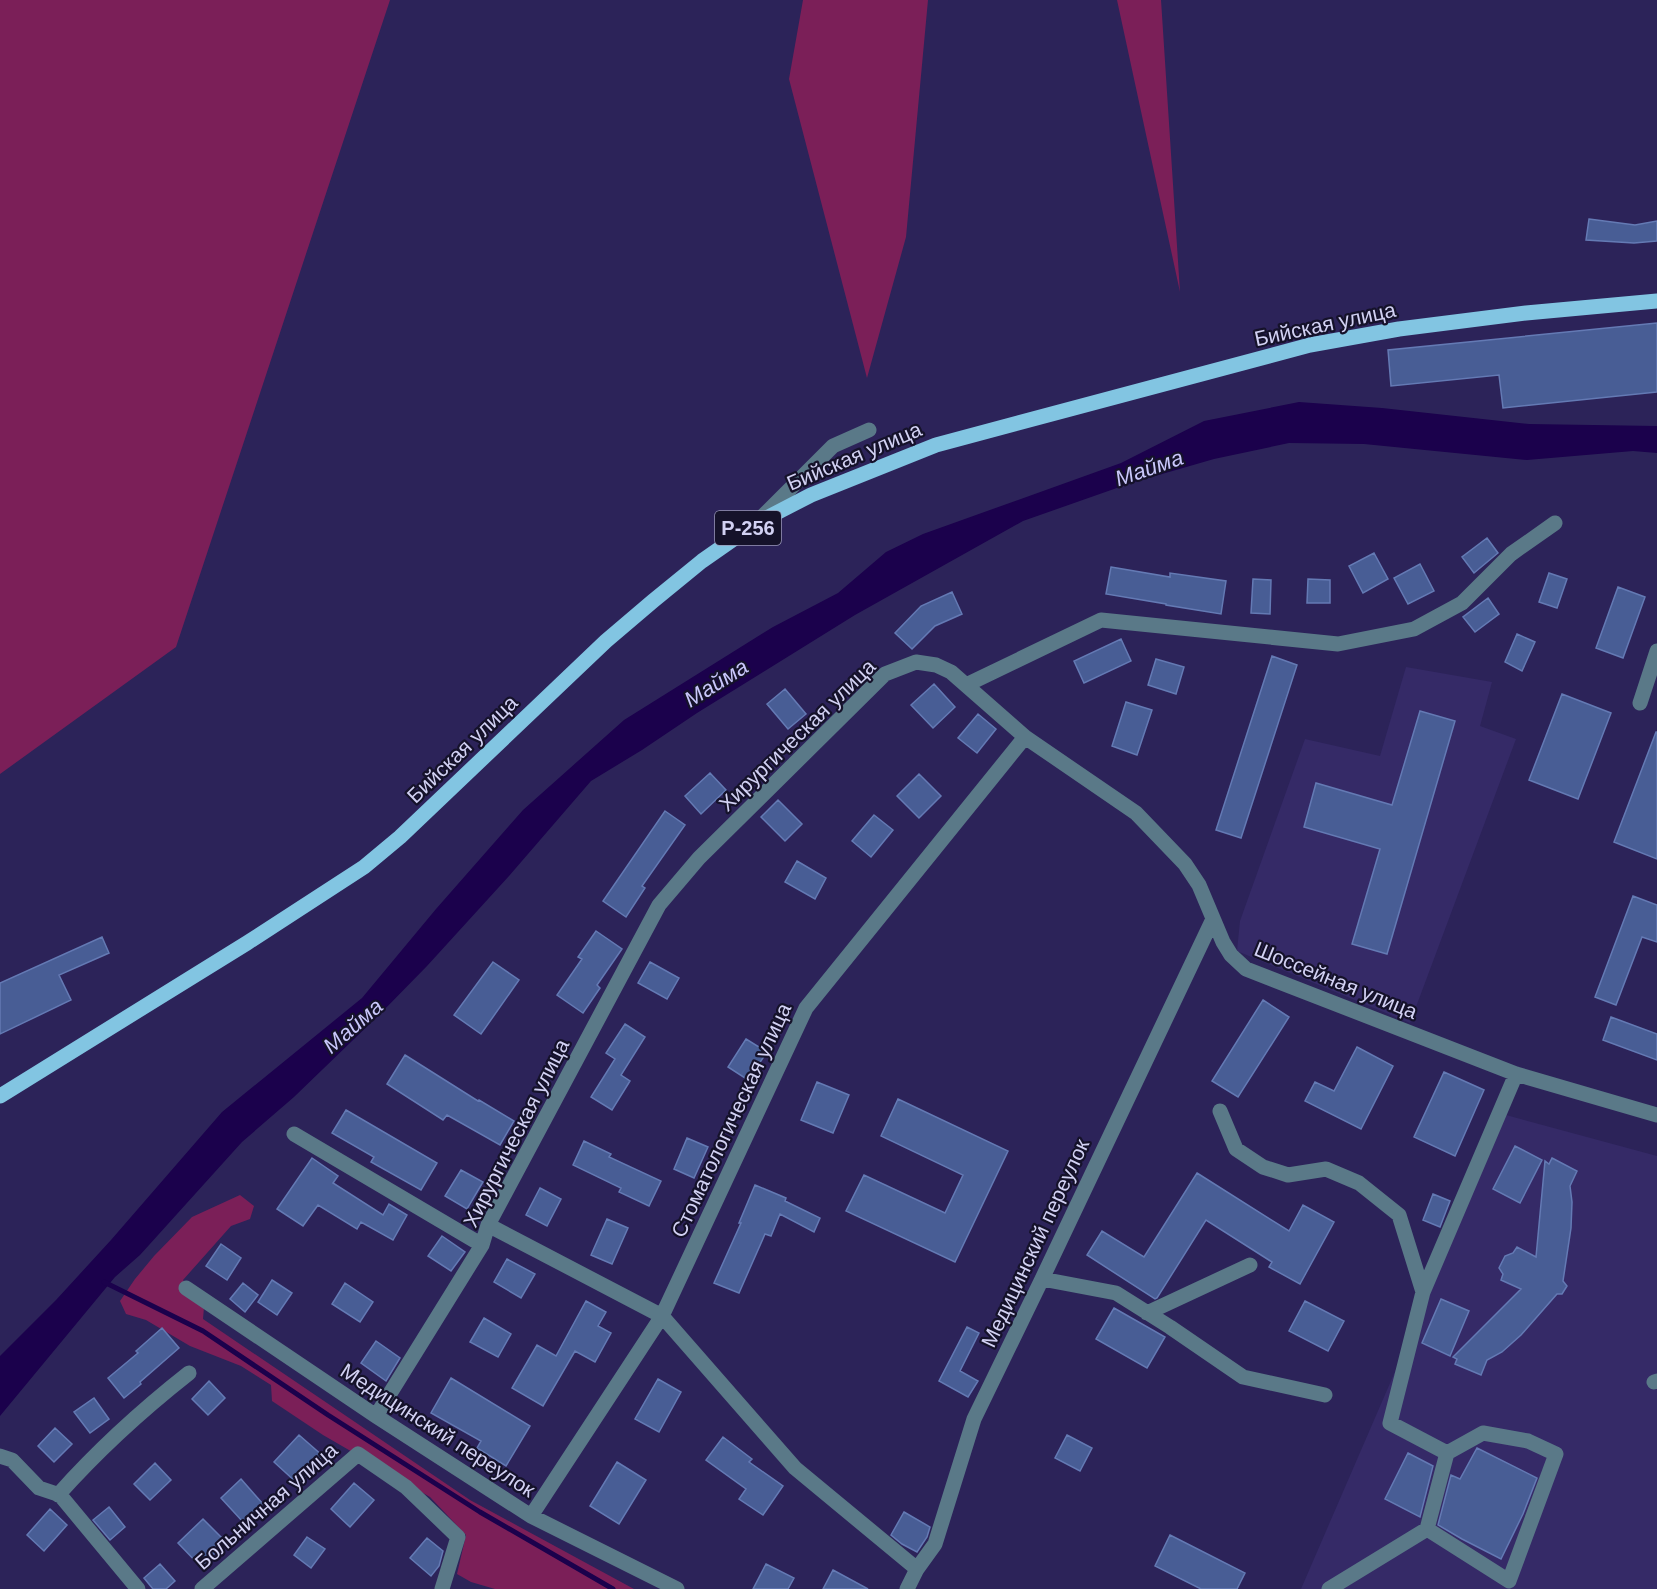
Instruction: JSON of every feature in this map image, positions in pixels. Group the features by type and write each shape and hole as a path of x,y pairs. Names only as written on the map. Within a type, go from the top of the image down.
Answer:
{"main road":[{"name":"Бийская улица","path":"0,1096 247,943 364,867 400,837 606,641 702,561 755,524 811,495 936,445 1310,345 1399,328 1657,301"}],"street":[{"path":"755,524 832,446 869,430"},
{"path":"966,685 1101,621 1338,644 1414,629 1462,603 1511,554 1555,523"},
{"path":"1640,704 1657,651"},
{"name":"Хирургическая улица","path":"376,1416 482,1245 488,1225 659,906 692,866 885,674 916,662 936,665 951,672 966,685"},
{"name":"Шоссейная улица","path":"966,685 1025,737 1136,813 1185,864 1199,885 1222,942 1231,955 1246,969 1516,1074 1657,1116"},
{"name":"Стоматологическая улица","path":"531,1516 662,1316 806,1008 1025,737"},
{"name":"Медицинский переулок","path":"907,1589 917,1569 935,1544 974,1419 1213,919"},
{"path":"1448,1453 1390,1423 1423,1292 1516,1074"},
{"path":"1220,1111 1236,1149 1263,1167 1288,1175 1326,1169 1359,1183 1399,1215 1423,1292"},
{"path":"294,1134 482,1245"},
{"path":"488,1225 662,1316 795,1468 917,1569"},
{"path":"1147,1313 1250,1265"},
{"path":"1042,1279 1116,1293 1243,1377 1324,1395"},
{"name":"Медицинский переулок","path":"186,1288 376,1416 531,1516 677,1589"},
{"path":"58,1494 84,1465 142,1410 189,1372"},
{"path":"1329,1589 1427,1529 1448,1453 1483,1433 1528,1441 1556,1454 1513,1585 1427,1529"},
{"name":"Больничная улица","path":"202,1589 358,1454 406,1487 458,1537 442,1589"},
{"path":"0,1456 12,1460 39,1488 58,1494 138,1589"}],"shaded area":[{"path":"0,0 390,0 176,647 0,774"},
{"path":"803,0 928,0 906,237 867,378 789,79"},
{"path":"1117,0 1161,0 1180,292"},
{"path":"1406,667 1492,682 1480,726 1516,739 1410,1023 1237,951 1240,921 1305,739 1380,756"},
{"path":"1506,1115 1657,1156 1657,1589 1301,1589"},
{"path":"240,1195 254,1206 250,1219 231,1226 183,1280 204,1307 203,1319 470,1500 634,1589 495,1589 471,1582 457,1574 466,1535 430,1497 323,1435 272,1401 271,1385 241,1366 190,1346 146,1320 126,1314 120,1301 154,1256 192,1217"}],"water":[{"name":"Майма","path":"1299,402 1382,408 1529,424 1657,426 1657,453 1633,451 1527,460 1364,444 1289,443 1214,459 1131,483 1023,521 855,615 591,781 427,966 294,1097 242,1142 140,1255 115,1277 0,1416 0,1356 111,1240 222,1112 362,998 523,810 624,720 773,627 838,593 886,552 923,534 1121,463 1204,421"}],"building":[{"path":"1589,219 1635,225 1657,221 1657,241 1634,243 1586,240"},
{"path":"1657,323 1657,392 1503,408 1499,375 1391,386 1388,350"},
{"path":"1487,538 1498,553 1474,573 1462,557"},
{"path":"1374,553 1388,579 1363,593 1349,566"},
{"path":"1420,564 1434,591 1408,604 1394,578"},
{"path":"1111,567 1170,577 1170,573 1226,581 1221,614 1106,594"},
{"path":"1549,573 1567,579 1557,608 1539,602"},
{"path":"1253,579 1271,580 1270,614 1251,613"},
{"path":"1308,579 1330,580 1330,603 1307,603"},
{"path":"1618,587 1645,597 1623,658 1596,648"},
{"path":"952,592 962,614 935,626 912,649 895,633 921,606"},
{"path":"1488,598 1499,614 1475,632 1463,617"},
{"path":"1517,634 1535,642 1522,671 1505,662"},
{"path":"1121,639 1131,661 1084,683 1074,661"},
{"path":"1272,656 1297,665 1241,838 1216,830"},
{"path":"1156,659 1184,667 1176,694 1148,685"},
{"path":"934,684 955,707 933,728 911,705"},
{"path":"785,689 806,714 788,729 767,704"},
{"path":"1562,694 1611,713 1578,799 1529,780"},
{"path":"1126,702 1152,710 1137,755 1112,746"},
{"path":"1420,711 1455,721 1387,954 1352,944 1380,849 1304,827 1316,783 1392,805"},
{"path":"978,714 996,729 977,753 958,738"},
{"path":"1657,732 1657,859 1614,842"},
{"path":"710,773 726,790 701,814 685,796"},
{"path":"919,774 941,796 919,818 897,796"},
{"path":"778,800 802,824 785,841 761,817"},
{"path":"665,811 685,825 642,886 645,888 626,917 603,901"},
{"path":"874,815 893,830 871,857 852,841"},
{"path":"797,861 826,878 815,899 785,882"},
{"path":"1633,896 1657,905 1657,942 1642,937 1616,1005 1595,997"},
{"path":"596,931 622,949 597,985 600,988 583,1013 557,995 582,959 578,957"},
{"path":"102,937 109,953 59,975 71,1000 0,1034 0,983"},
{"path":"493,962 519,980 481,1034 454,1015"},
{"path":"650,962 679,978 667,999 638,983"},
{"path":"1263,1000 1289,1017 1238,1097 1212,1081"},
{"path":"1611,1017 1657,1034 1657,1060 1603,1040"},
{"path":"625,1024 645,1037 621,1075 630,1081 612,1110 591,1097 615,1059 606,1053"},
{"path":"746,1039 767,1052 748,1080 728,1067"},
{"path":"1357,1047 1393,1066 1361,1129 1305,1101 1315,1082 1334,1091"},
{"path":"405,1055 514,1121 500,1145 447,1115 443,1120 387,1084"},
{"path":"1444,1072 1484,1090 1455,1156 1414,1137"},
{"path":"817,1082 849,1095 833,1133 801,1120"},
{"path":"898,1099 1008,1151 955,1262 846,1211 864,1175 945,1213 963,1175 881,1136"},
{"path":"346,1110 437,1163 421,1190 371,1162 374,1157 332,1133"},
{"path":"687,1138 708,1147 694,1178 674,1169"},
{"path":"584,1141 611,1154 609,1157 661,1181 649,1206 619,1192 621,1188 573,1165"},
{"path":"1515,1146 1542,1160 1520,1203 1493,1189"},
{"path":"312,1158 338,1176 333,1183 383,1215 389,1204 407,1215 393,1240 361,1222 357,1229 318,1205 303,1226 277,1209"},
{"path":"1552,1158 1577,1171 1570,1186 1571,1228 1563,1281 1567,1286 1562,1294 1557,1294 1521,1335 1502,1352 1487,1360 1481,1375 1455,1364 1457,1359 1453,1357 1521,1289 1501,1280 1503,1274 1499,1268 1505,1256 1513,1253 1517,1247 1536,1257 1545,1161 1549,1164"},
{"path":"461,1170 483,1182 467,1209 445,1196"},
{"path":"1197,1173 1289,1231 1303,1205 1334,1222 1300,1284 1269,1267 1272,1262 1206,1220 1155,1299 1087,1255 1102,1231 1144,1257"},
{"path":"755,1185 786,1198 785,1201 820,1218 814,1232 780,1214 771,1236 765,1234 739,1293 714,1283"},
{"path":"540,1188 561,1199 547,1226 526,1215"},
{"path":"1433,1194 1450,1201 1440,1227 1423,1220"},
{"path":"607,1219 628,1228 612,1264 591,1255"},
{"path":"442,1236 465,1252 451,1271 428,1256"},
{"path":"221,1244 241,1258 227,1280 206,1266"},
{"path":"507,1259 535,1274 521,1298 494,1282"},
{"path":"272,1280 292,1293 277,1315 258,1302"},
{"path":"243,1283 258,1295 245,1312 230,1299"},
{"path":"345,1283 373,1302 360,1322 332,1304"},
{"path":"1441,1299 1469,1311 1450,1356 1422,1343"},
{"path":"586,1301 606,1312 598,1326 611,1333 595,1362 575,1351 543,1406 512,1388 537,1345 556,1356"},
{"path":"1305,1301 1344,1321 1328,1351 1289,1331"},
{"path":"1114,1308 1165,1337 1147,1368 1096,1339"},
{"path":"484,1318 511,1334 498,1357 470,1342"},
{"path":"967,1327 979,1333 960,1371 978,1381 968,1397 939,1381"},
{"path":"162,1328 179,1348 124,1398 108,1378 138,1353 136,1351"},
{"path":"376,1341 400,1358 386,1381 361,1363"},
{"path":"451,1378 530,1426 506,1466 477,1448 481,1441 431,1413"},
{"path":"658,1379 681,1392 659,1432 635,1419"},
{"path":"209,1381 225,1398 208,1415 192,1399"},
{"path":"94,1398 109,1419 90,1433 74,1412"},
{"path":"55,1428 72,1444 54,1462 38,1446"},
{"path":"299,1435 323,1456 298,1484 274,1462"},
{"path":"1067,1435 1092,1448 1080,1471 1055,1458"},
{"path":"723,1437 752,1459 749,1462 783,1486 763,1515 739,1499 746,1489 706,1460"},
{"path":"1477,1448 1537,1478 1523,1514 1501,1559 1438,1525 1451,1475 1460,1479"},
{"path":"1408,1453 1433,1466 1420,1517 1385,1499"},
{"path":"617,1462 646,1480 619,1524 590,1506"},
{"path":"155,1463 171,1480 150,1500 134,1484"},
{"path":"241,1479 263,1504 243,1522 221,1498"},
{"path":"354,1483 374,1500 350,1527 331,1509"},
{"path":"109,1507 125,1527 110,1540 93,1520"},
{"path":"50,1509 67,1525 44,1551 27,1535"},
{"path":"904,1512 930,1527 927,1537 917,1552 891,1535"},
{"path":"203,1519 226,1542 201,1567 178,1543"},
{"path":"1170,1535 1245,1573 1237,1589 1201,1589 1155,1566"},
{"path":"307,1537 325,1549 311,1568 294,1555"},
{"path":"427,1538 443,1551 439,1566 431,1576 410,1558"},
{"path":"160,1564 175,1581 166,1589 153,1589 144,1578"},
{"path":"766,1564 794,1578 788,1589 753,1589"},
{"path":"833,1570 868,1589 823,1589"}],"waterway":[{"path":"104,1282 203,1331 328,1415 480,1512 613,1589"}]}
